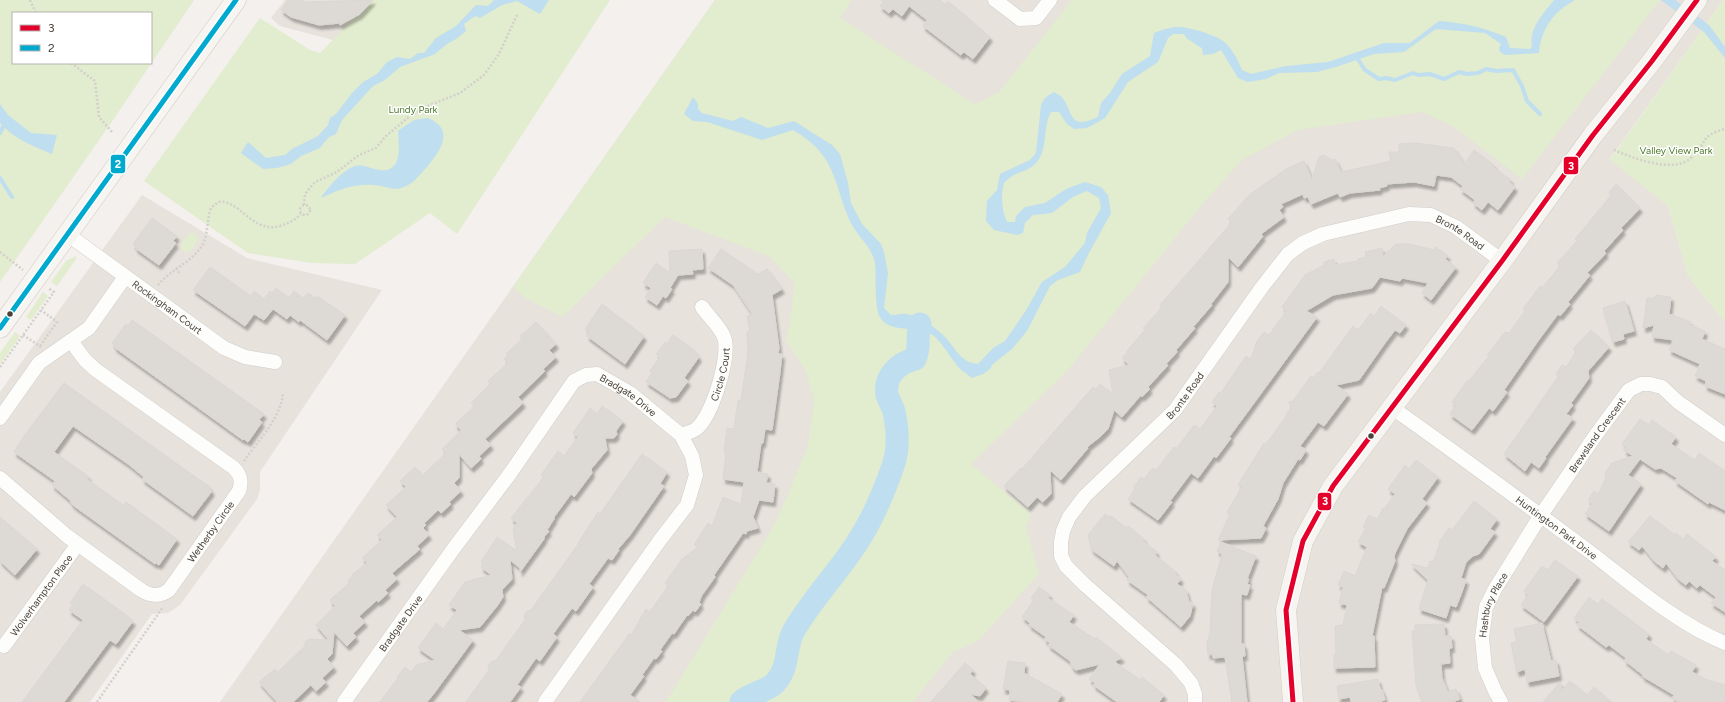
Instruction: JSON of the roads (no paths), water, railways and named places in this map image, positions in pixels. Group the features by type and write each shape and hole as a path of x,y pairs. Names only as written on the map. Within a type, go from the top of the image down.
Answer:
{"street":[{"path":"0,328 236,0"},
{"path":"995,0 1020,19 1036,18 1050,0"},
{"path":"1293,702 1286,610 1303,542 1333,486 1502,261 1593,135 1652,61 1697,0"},
{"name":"Bronte Road","path":"1194,702 1195,694 1191,683 1176,665 1084,584 1066,566 1061,556 1061,542 1062,531 1069,517 1085,496 1174,410 1262,287 1288,254 1303,243 1323,234 1409,214 1430,215 1456,228 1502,261"},
{"name":"Rockingham Court","path":"67,234 224,348 245,357 275,362"},
{"path":"0,418 39,364 89,328 126,277"},
{"name":"Circle Court","path":"682,435 696,429 709,412 719,385 726,347 724,336 702,307"},
{"name":"Wetherby Circle","path":"71,341 87,363 237,472 241,481 239,492 166,593 153,595 145,592 78,544"},
{"name":"Bradgate Drive","path":"344,702 454,548 509,475 574,381 586,374 597,374 630,393 682,435 692,456 696,475 687,505 660,540 544,702"},
{"name":"Brewsland Crescent","path":"1541,516 1595,436 1629,390 1641,384 1650,384 1662,387 1678,402 1725,435"},
{"name":"Huntington Park Drive","path":"1391,407 1693,628 1725,643"},
{"path":"0,478 78,544"},
{"name":"Hashbury Place","path":"1501,702 1485,668 1482,638 1486,607 1541,516"},
{"name":"Wolverhampton Place","path":"4,646 78,544"}],"water":[{"path":"494,0 549,0 540,14 517,1 502,5 480,18 475,16 464,24 466,31 435,54 400,67 385,80 373,86 342,120 336,134 329,137 320,148 301,156 291,164 277,168 263,169 241,153 248,142 266,158 285,155 292,149 318,136 328,125 330,118 336,114 352,93 363,82 377,74 387,62 397,57 410,59 418,53 424,53 436,38 456,26 476,5 488,6"},
{"path":"1554,0 1575,0 1555,15 1550,22 1540,44 1539,53 1505,55 1500,52 1499,48 1501,44 1485,33 1436,29 1404,52 1374,54 1317,72 1279,73 1266,79 1248,82 1238,78 1221,50 1213,54 1203,55 1202,48 1187,39 1184,34 1173,34 1168,38 1158,62 1128,82 1105,118 1087,128 1074,129 1067,124 1059,112 1051,112 1048,118 1044,147 1039,160 1031,167 1013,176 1004,183 1002,203 1007,222 1015,222 1016,216 1025,207 1045,203 1066,189 1085,182 1101,187 1108,195 1111,213 1080,272 1058,280 1050,286 1027,331 1012,349 993,364 990,369 983,374 972,378 960,369 939,341 931,334 925,331 898,328 887,324 882,320 877,309 876,270 874,258 869,248 852,225 832,172 827,161 819,150 808,140 793,130 762,140 707,122 693,121 684,114 693,97 698,104 698,109 702,113 733,121 741,117 768,128 794,121 832,145 840,154 848,183 851,203 862,224 881,244 884,252 888,273 884,308 891,315 907,314 928,323 938,330 950,342 959,355 967,361 978,364 993,348 1005,341 1025,312 1042,282 1065,267 1085,243 1087,233 1101,208 1099,198 1087,191 1073,197 1052,213 1033,215 1025,223 1023,233 1017,235 994,230 986,221 987,201 997,190 1000,174 1030,160 1036,153 1041,105 1049,95 1054,92 1061,97 1066,103 1071,115 1079,122 1098,117 1101,103 1110,93 1122,74 1150,56 1154,33 1175,27 1200,31 1223,41 1237,58 1242,70 1251,74 1286,66 1328,62 1384,43 1410,43 1439,21 1465,24 1481,28 1506,37 1510,48 1530,49 1532,46 1535,27 1541,16"},
{"path":"1661,0 1675,0 1709,25 1725,47 1725,58 1704,32"},
{"path":"0,104 8,115 31,133 57,135 52,154 24,142 6,129 0,123"},
{"path":"428,118 437,123 441,128 443,141 432,161 412,182 405,187 398,189 374,185 353,186 321,198 336,179 350,168 355,166 364,166 387,170 393,167 396,163 399,151 399,130 414,120"}],"waterway":[{"path":"1355,55 1365,70 1379,79 1386,78 1395,80 1413,73 1418,75 1430,74 1444,79 1459,72 1467,74 1478,73 1486,69 1496,71 1513,70 1522,86 1527,101 1540,114"},
{"path":"0,133 5,123"},
{"path":"0,178 12,197"},
{"path":"741,702 749,696 763,691 775,683 783,671 793,632 800,620 857,543 877,506 893,466 897,446 895,419 887,395 888,382 890,376 898,367 915,359 918,349 918,333 920,324"}],"park label":[{"name":"Lundy Park","path":"413,109"},
{"name":"Valley View Park","path":"1676,150"}]}
